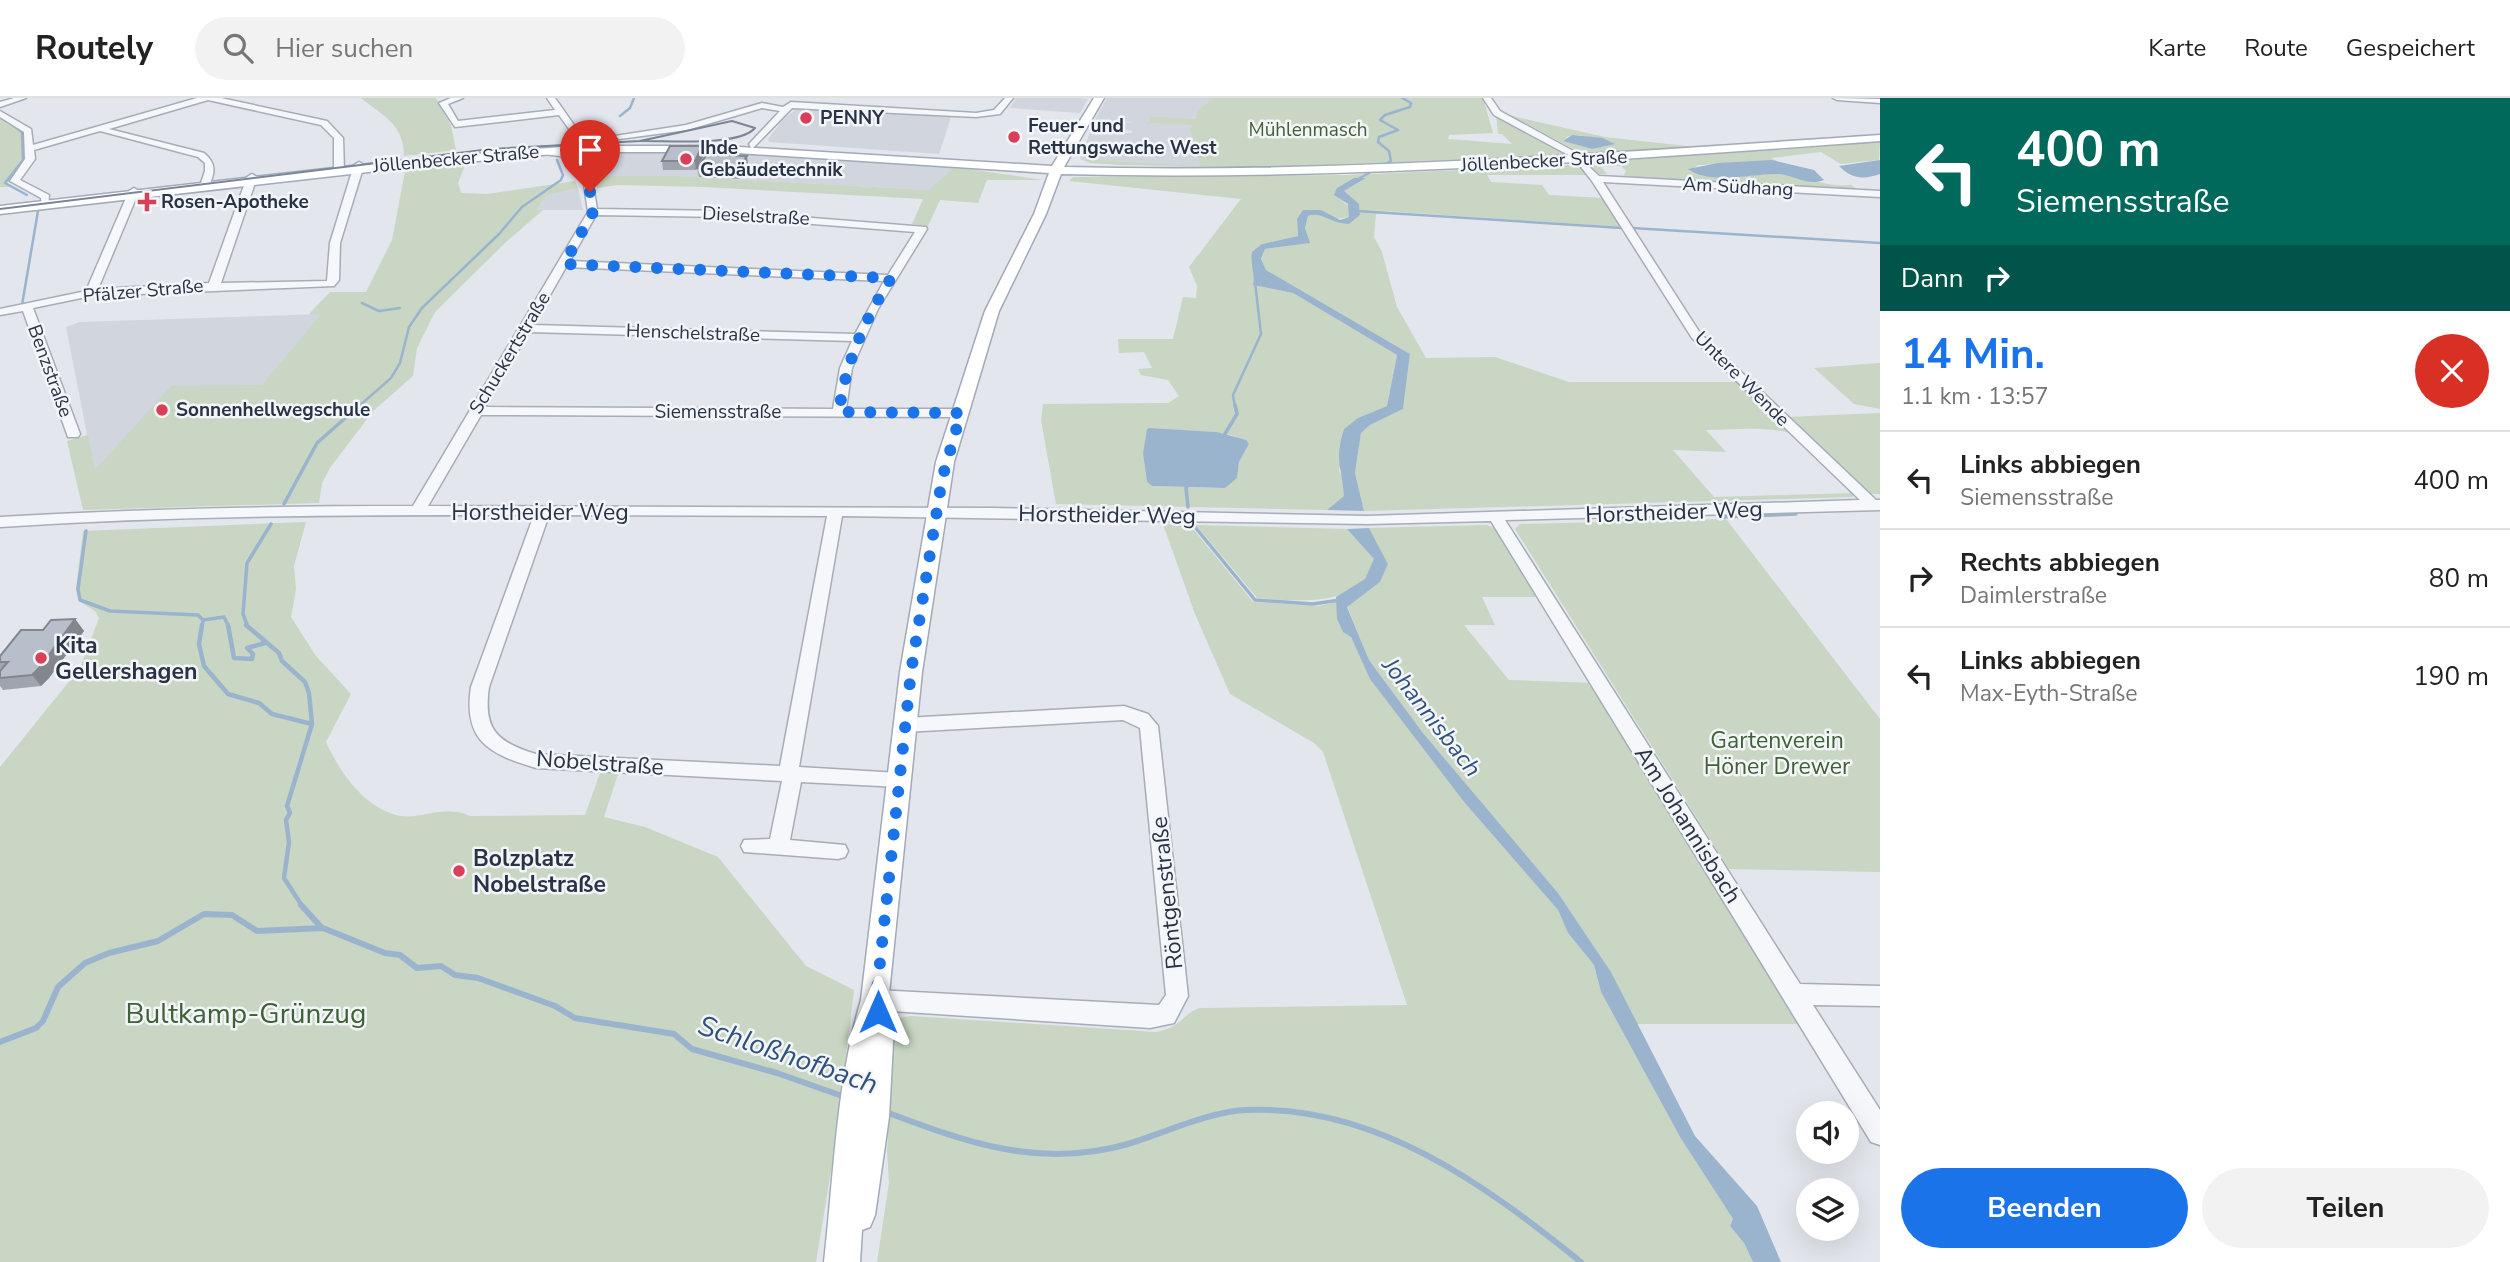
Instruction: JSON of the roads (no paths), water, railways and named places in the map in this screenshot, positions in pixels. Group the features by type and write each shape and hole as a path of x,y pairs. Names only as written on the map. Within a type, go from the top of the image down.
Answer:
{"main road":[{"path":"845,1262 865,1176 865,1104 880,1027 876,1000 905,724 936,511 946,462 992,311 1062,167 1080,143 1079,136 1098,98"},
{"name":"Jöllenbecker Straße","path":"1062,167 1207,171 1403,169 1580,160 1880,138"},
{"name":"Jöllenbecker Straße","path":"0,208 358,167 616,148 751,148 1031,166"},
{"name":"Jöllenbecker Straße","path":"358,167 580,150 751,148"},
{"path":"1031,166 1049,175 1062,167"},
{"path":"1031,166 1062,167"},
{"path":"1040,214 1062,167"}],"street":[{"path":"0,105 22,98"},
{"path":"29,149 208,98 324,123 339,134 339,169"},
{"path":"459,98 443,103 455,124 561,112"},
{"path":"551,98 567,124 576,131 593,212"},
{"path":"619,135 653,134 692,126 777,98"},
{"path":"751,148 786,107 800,98"},
{"path":"762,105 984,115 1001,109 1009,98"},
{"name":"Untere Wende","path":"1488,98 1497,113 1580,160 1596,179 1696,335 1877,507"},
{"path":"1838,98 1880,102"},
{"path":"919,113 922,101"},
{"path":"0,113 28,131 30,159 15,181 46,197 46,203"},
{"path":"101,129 201,155 209,162 210,171 206,184"},
{"path":"575,164 580,150"},
{"path":"537,152 564,155 575,164 590,192"},
{"path":"213,286 320,286 333,282 336,236 358,167"},
{"name":"Pfälzer Straße","path":"0,312 91,293 213,286 220,275 252,179"},
{"name":"Am Südhang","path":"1596,179 1880,194"},
{"path":"91,293 133,193"},
{"name":"Dieselstraße","path":"593,212 718,213 918,228 922,231 891,278"},
{"name":"Schuckertstraße","path":"417,512 593,212"},
{"path":"564,264 891,278 846,368 839,412"},
{"name":"Benzstraße","path":"27,307 73,434"},
{"name":"Henschelstraße","path":"526,328 859,338"},
{"name":"Siemensstraße","path":"475,411 961,413"},
{"name":"Horstheider Weg","path":"0,522 262,517 334,512 835,511 1367,520 1877,507"},
{"path":"778,847 792,783 789,762 835,511"},
{"name":"Nobelstraße","path":"543,512 476,704 481,731 499,747 536,761 899,780"},
{"name":"Am Johannisbach","path":"1496,517 1880,1133"},
{"name":"Röntgenstraße","path":"876,1000 1150,1017 1166,1015 1177,996 1151,735 1149,726 1142,719 1124,713 905,724"},
{"path":"751,846 838,851"},
{"path":"1794,994 1880,996"}],"water":[{"path":"1572,135 1603,138 1615,144 1592,149 1563,141"},
{"path":"1772,160 1814,170 1824,180 1812,182 1776,174 1718,178 1697,174 1688,169 1718,163"},
{"path":"1880,160 1880,174 1868,177 1853,176 1839,166"},
{"path":"1354,178 1366,178 1344,191 1359,204 1360,215 1349,224 1318,215 1308,216 1305,228 1310,243 1265,249 1261,259 1266,270 1410,354 1403,409 1370,425 1361,433 1355,473 1364,511 1327,510 1344,496 1339,457 1341,440 1344,429 1358,418 1387,406 1397,355 1293,293 1253,285 1252,260 1252,252 1262,244 1298,236 1297,219 1303,210 1321,210 1340,220 1349,217 1348,204 1334,195 1337,188"},
{"path":"1147,429 1217,432 1246,440 1249,444 1239,462 1237,478 1225,488 1152,486 1147,482 1143,454"},
{"path":"1369,528 1388,564 1380,582 1347,607 1369,660 1423,733 1558,893 1611,972 1695,1136 1757,1206 1781,1262 1753,1262 1744,1243 1730,1226 1733,1219 1680,1137 1601,992 1594,965 1568,933 1558,910 1464,802 1370,679 1351,637 1343,632 1337,619 1336,597 1365,579 1374,559 1347,529"}],"waterway":[{"path":"620,116 630,108 634,98"},
{"name":"Johannisbach","path":"1358,179 1391,161 1389,151 1378,142 1379,137 1398,130 1380,120 1385,115 1410,107 1411,103 1402,98"},
{"path":"9,122 22,132 23,160 5,183 27,195"},
{"path":"358,407 391,378 400,363 409,327 422,308 499,234 522,207 561,180 563,175 557,160"},
{"path":"22,305 38,211"},
{"path":"1357,211 1622,228"},
{"path":"1632,228 1880,243"},
{"path":"1235,407 1233,395 1261,334 1255,282"},
{"path":"362,303 379,311 400,308"},
{"path":"284,504 317,443 360,405"},
{"path":"1223,437 1237,414 1235,405"},
{"path":"1188,507 1186,488 1189,484"},
{"path":"1723,517 1796,514"},
{"path":"248,627 243,614 247,563 271,524"},
{"path":"1195,527 1255,600 1313,604 1340,600"},
{"path":"86,531 78,589 80,600 110,611 198,615 203,620"},
{"path":"203,620 224,617 228,625"},
{"path":"202,627 203,620"},
{"path":"202,625 199,644 204,666 228,694 259,703 272,714 312,724"},
{"path":"228,625 234,658 252,659 253,654 247,648 265,643"},
{"path":"248,627 279,653 282,661 305,682 309,693 312,724"},
{"path":"302,906 284,878 289,842 286,820 290,813 287,806 312,724"},
{"path":"301,905 322,928"},
{"name":"Schloßhofbach","path":"0,1042 36,1028 43,1021 58,987 85,963 109,953 158,941 204,914 232,915 257,931 323,928 385,953 400,955 417,968 441,966 455,975 478,978 555,1006 575,1018 674,1034 692,1049 777,1073 845,1097"},
{"name":"Schloßhofbach","path":"886,1112 975,1142 1034,1153 1065,1154 1128,1144 1232,1111 1293,1112 1339,1120 1384,1135 1467,1178 1581,1262"}],"tram line":[{"path":"732,121 755,128 734,138 718,140 640,141 732,121"},
{"path":"0,209 491,149 640,141"}],"place":[{"name":"PENNY","path":"806,118"},
{"name":"Feuer- und Rettungswache West","path":"1014,137"},
{"name":"Ihde Gebäudetechnik","path":"686,159"},
{"name":"Rosen-Apotheke","path":"147,202"},
{"name":"Sonnenhellwegschule","path":"162,410"},
{"name":"Kita Gellershagen","path":"41,658"},
{"name":"Bolzplatz Nobelstraße","path":"459,871"}],"park label":[{"name":"Mühlenmasch","path":"1308,130"},
{"name":"Gartenverein Höner Drewer","path":"1777,753"},
{"name":"Bultkamp-Grünzug","path":"246,1014"}]}
